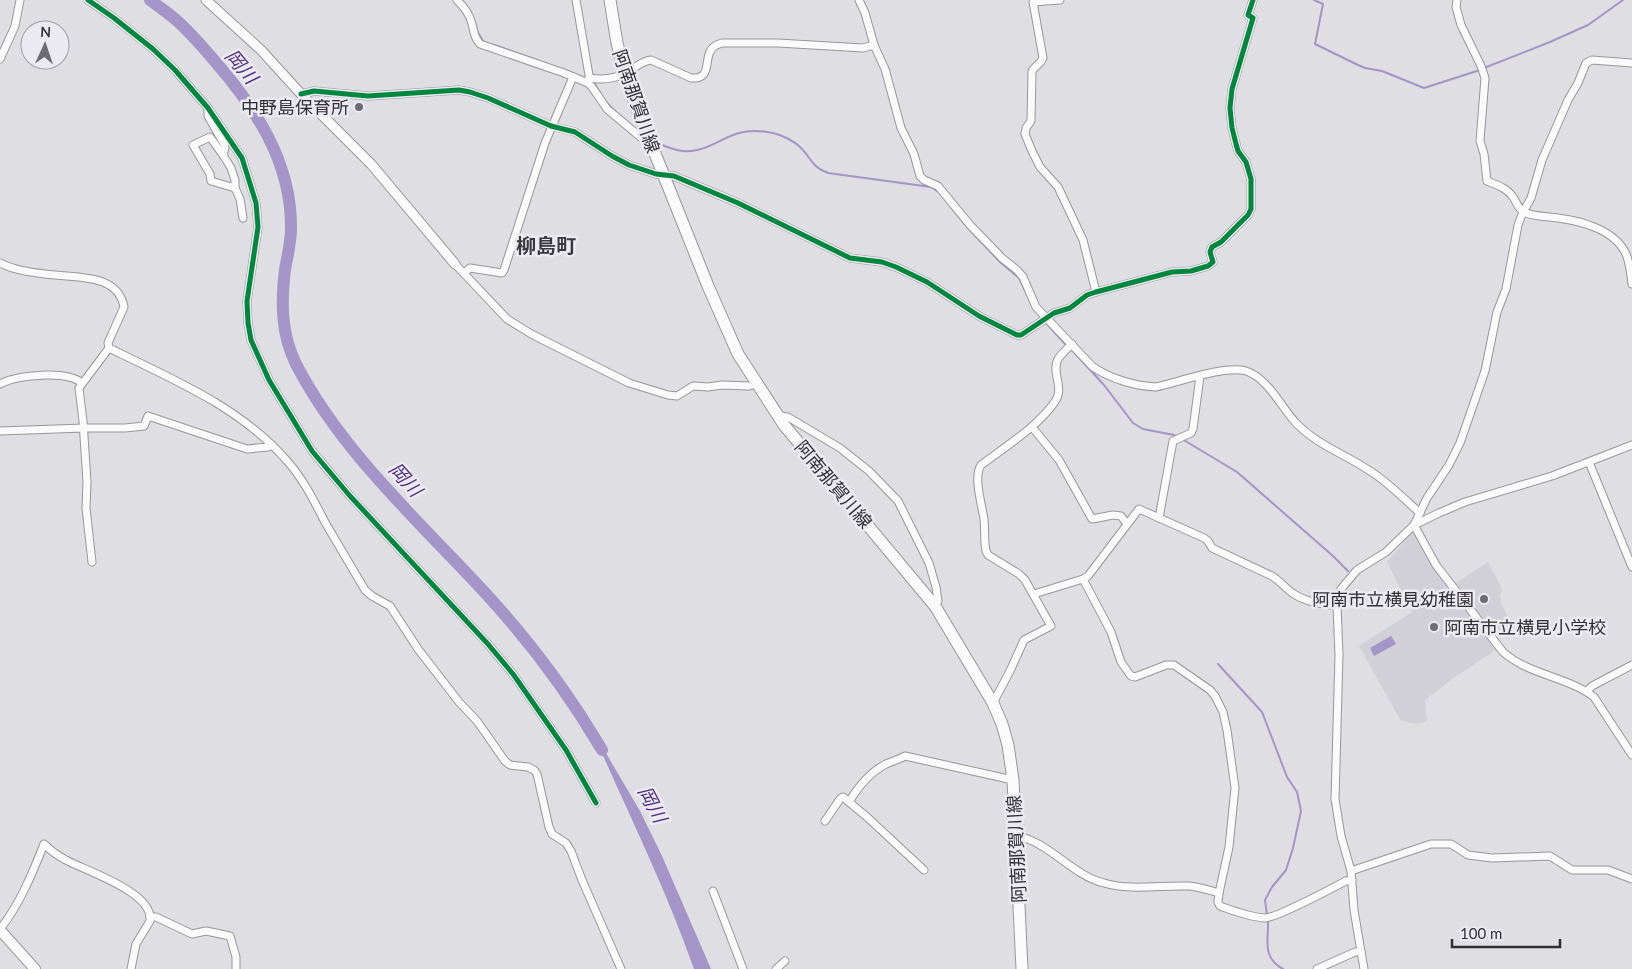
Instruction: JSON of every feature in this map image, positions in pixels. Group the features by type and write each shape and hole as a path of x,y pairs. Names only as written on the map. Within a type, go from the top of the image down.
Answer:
{"main road":[{"name":"阿南那賀川線","path":"610,0 617,43 625,74 663,175 738,354 778,416 935,606 993,703 1002,724 1008,745 1012,780 1021,969"},
{"path":"0,930 35,969"}],"street":[{"path":"0,59 15,26 20,0"},
{"path":"88,0 153,49 175,70 208,108 242,158 256,203 258,227 247,301 248,323 252,340 269,380 312,451 350,496 513,674 566,750 596,803"},
{"path":"206,0 261,50 301,94 371,164 455,264 507,319 533,335 629,383 668,395 677,396 694,386 749,386 756,384"},
{"path":"457,0 467,12 471,20 474,37 480,44 589,81 608,80 625,74 645,61 651,60 691,78 698,79 705,73 710,51 722,43 778,43 863,48 874,45"},
{"path":"576,0 589,81 607,109 644,140 650,142"},
{"path":"859,0 865,13 874,45 886,68 901,128 914,154 920,176 924,180 938,186 970,225 1002,258 1017,270 1023,278 1036,307 1069,347 1102,374 1147,387 1156,388 1231,370 1246,371 1260,377 1297,423 1315,439 1371,471 1420,513"},
{"path":"1060,0 1033,2 1043,58 1040,64 1034,67 1032,71 1031,121 1026,128 1025,134 1040,167 1058,187 1083,240 1096,292"},
{"path":"301,94 314,91 368,96 459,90 470,92 524,113 551,126 575,132 629,165 656,174 674,176 738,203 850,258 882,262 896,267 927,282 979,316 1021,336 1054,313 1070,308 1087,295 1172,272 1191,271 1208,266 1213,262 1210,252 1212,247 1221,242 1248,215 1251,209 1251,178 1246,162 1236,144 1230,108 1232,89 1253,18 1248,15 1252,0"},
{"path":"1457,0 1456,7 1461,25 1485,78 1480,141 1484,154 1487,181 1507,190 1514,198 1518,208 1523,212 1589,225 1606,233 1629,254 1632,284"},
{"path":"1414,525 1460,443 1485,371 1497,312 1506,288 1518,225 1531,198 1542,160 1568,100 1578,83 1586,63 1592,60 1632,63"},
{"path":"464,273 470,268 502,273 504,270 551,126 573,77"},
{"path":"208,108 210,122 224,144 223,155"},
{"path":"235,188 211,181 210,174 193,145 210,137 223,155 231,168 235,180 235,188 240,199 243,218"},
{"path":"0,262 14,269 92,279 116,289 123,302 124,307 108,343 109,348 79,388 84,428 87,482 86,508 92,562"},
{"path":"993,703 1024,640 1051,626 1026,580 988,555 986,551 978,469 981,464 1032,428 1056,399 1059,392 1056,368 1058,360 1069,347"},
{"path":"109,348 192,388 220,405 272,445 289,462 303,482 365,590 390,606 418,649 459,702 478,720 505,761 514,766 528,767 536,774 552,834 566,843 571,851 621,969"},
{"path":"0,384 12,378 31,376 70,377 82,383"},
{"path":"1159,518 1173,441 1191,433 1200,376"},
{"path":"0,431 125,428 144,426 148,416 247,449 272,445"},
{"path":"778,416 788,417 840,448 869,471 898,501 929,563 938,601 935,606"},
{"path":"1032,428 1058,460 1092,519 1113,515 1121,516 1127,524"},
{"path":"1364,969 1354,910 1351,871 1341,836 1335,799 1339,655 1337,606 1341,589 1352,574 1386,552 1414,525 1439,512 1465,502 1552,476 1632,445"},
{"path":"1589,462 1632,567"},
{"path":"1034,594 1088,576 1139,509 1204,538 1212,548 1272,576 1302,599 1337,606"},
{"path":"1414,525 1436,565 1503,652 1512,660 1524,666 1551,675 1587,691 1594,697 1632,755"},
{"path":"1083,579 1111,632 1121,662 1131,676 1135,677 1166,665 1174,665 1210,690 1223,712 1235,788 1229,847 1219,893 1218,902 1220,906 1250,915 1271,917 1346,881 1352,880"},
{"path":"1587,691 1592,686 1632,665"},
{"path":"849,802 859,786 878,770 905,756 1012,780"},
{"path":"825,821 843,797 924,870"},
{"path":"1016,836 1032,840 1101,883 1130,887 1188,886 1219,893"},
{"path":"0,930 8,920 33,871 44,844 67,861 121,887 142,901 150,917 145,931 136,944 131,969"},
{"path":"1351,871 1431,844 1451,844 1468,855 1492,858 1550,856 1572,870 1608,870 1632,880"},
{"path":"713,891 743,969"},
{"path":"150,917 156,917 192,934 206,931 230,936 236,957 236,969"},
{"path":"1317,969 1355,952 1361,952"},
{"path":"776,969 784,962"}],"shaded area":[{"name":"阿南市立横見小学校","path":"1413,532 1418,537 1438,574 1497,649 1425,700 1427,721 1417,724 1401,721 1359,646 1412,612 1387,562"},
{"name":"阿南市立横見幼稚園","path":"1488,562 1502,589 1500,595 1501,603 1510,622 1494,634 1456,583"},
{"path":"1391,636 1396,644 1374,656 1370,648"},
{"path":"590,726 640,811 662,856 711,969 694,969 658,877"}],"waterway":[{"name":"岡川","path":"150,0 185,28 228,77 256,116 278,158 290,204 291,229 285,270 283,318 291,353 315,397 336,428 384,486 488,596 519,632 563,689 602,750"},
{"path":"1314,0 1323,4 1315,44 1365,68 1382,71 1424,88 1480,70"},
{"path":"1484,68 1588,25 1623,0"},
{"path":"477,31 483,41"},
{"path":"494,45 537,60"},
{"path":"590,81 595,84 604,100 619,115"},
{"path":"655,142 677,150 694,151 743,132 773,133 795,143 804,151 814,165 828,173 931,187 940,193"},
{"path":"950,206 1000,262 1019,278 1032,305"},
{"path":"1039,315 1066,345"},
{"path":"1070,348 1104,385 1133,423 1143,429 1177,437"},
{"path":"1182,439 1237,472 1348,571"},
{"path":"1218,664 1262,712 1287,777 1297,792 1301,811 1286,870 1272,887 1265,900 1267,915"},
{"path":"1268,919 1267,940 1269,953 1276,964 1283,969"}],"cycle path":[{"path":"88,0 153,49 175,70 208,108 242,158 256,203 258,227 247,301 251,340 269,380 312,451 350,496 487,643 513,674 566,750 596,803"},
{"path":"301,94 314,91 368,96 459,90 488,98 551,126 575,132 629,165 656,174 674,176 738,203 850,258 882,262 896,267 927,282 979,316 1017,335 1021,335 1054,313 1070,308 1087,295 1172,272 1191,271 1208,266 1213,262 1210,252 1212,247 1221,242 1248,215 1251,209 1251,179 1246,162 1238,151 1232,128 1230,108 1232,89 1253,18 1248,15 1253,0"}],"place":[{"name":"中野島保育所","path":"359,107"},
{"name":"阿南市立横見幼稚園","path":"1484,599"},
{"name":"阿南市立横見小学校","path":"1434,627"}],"district":[{"name":"柳島町","path":"546,245"}]}
